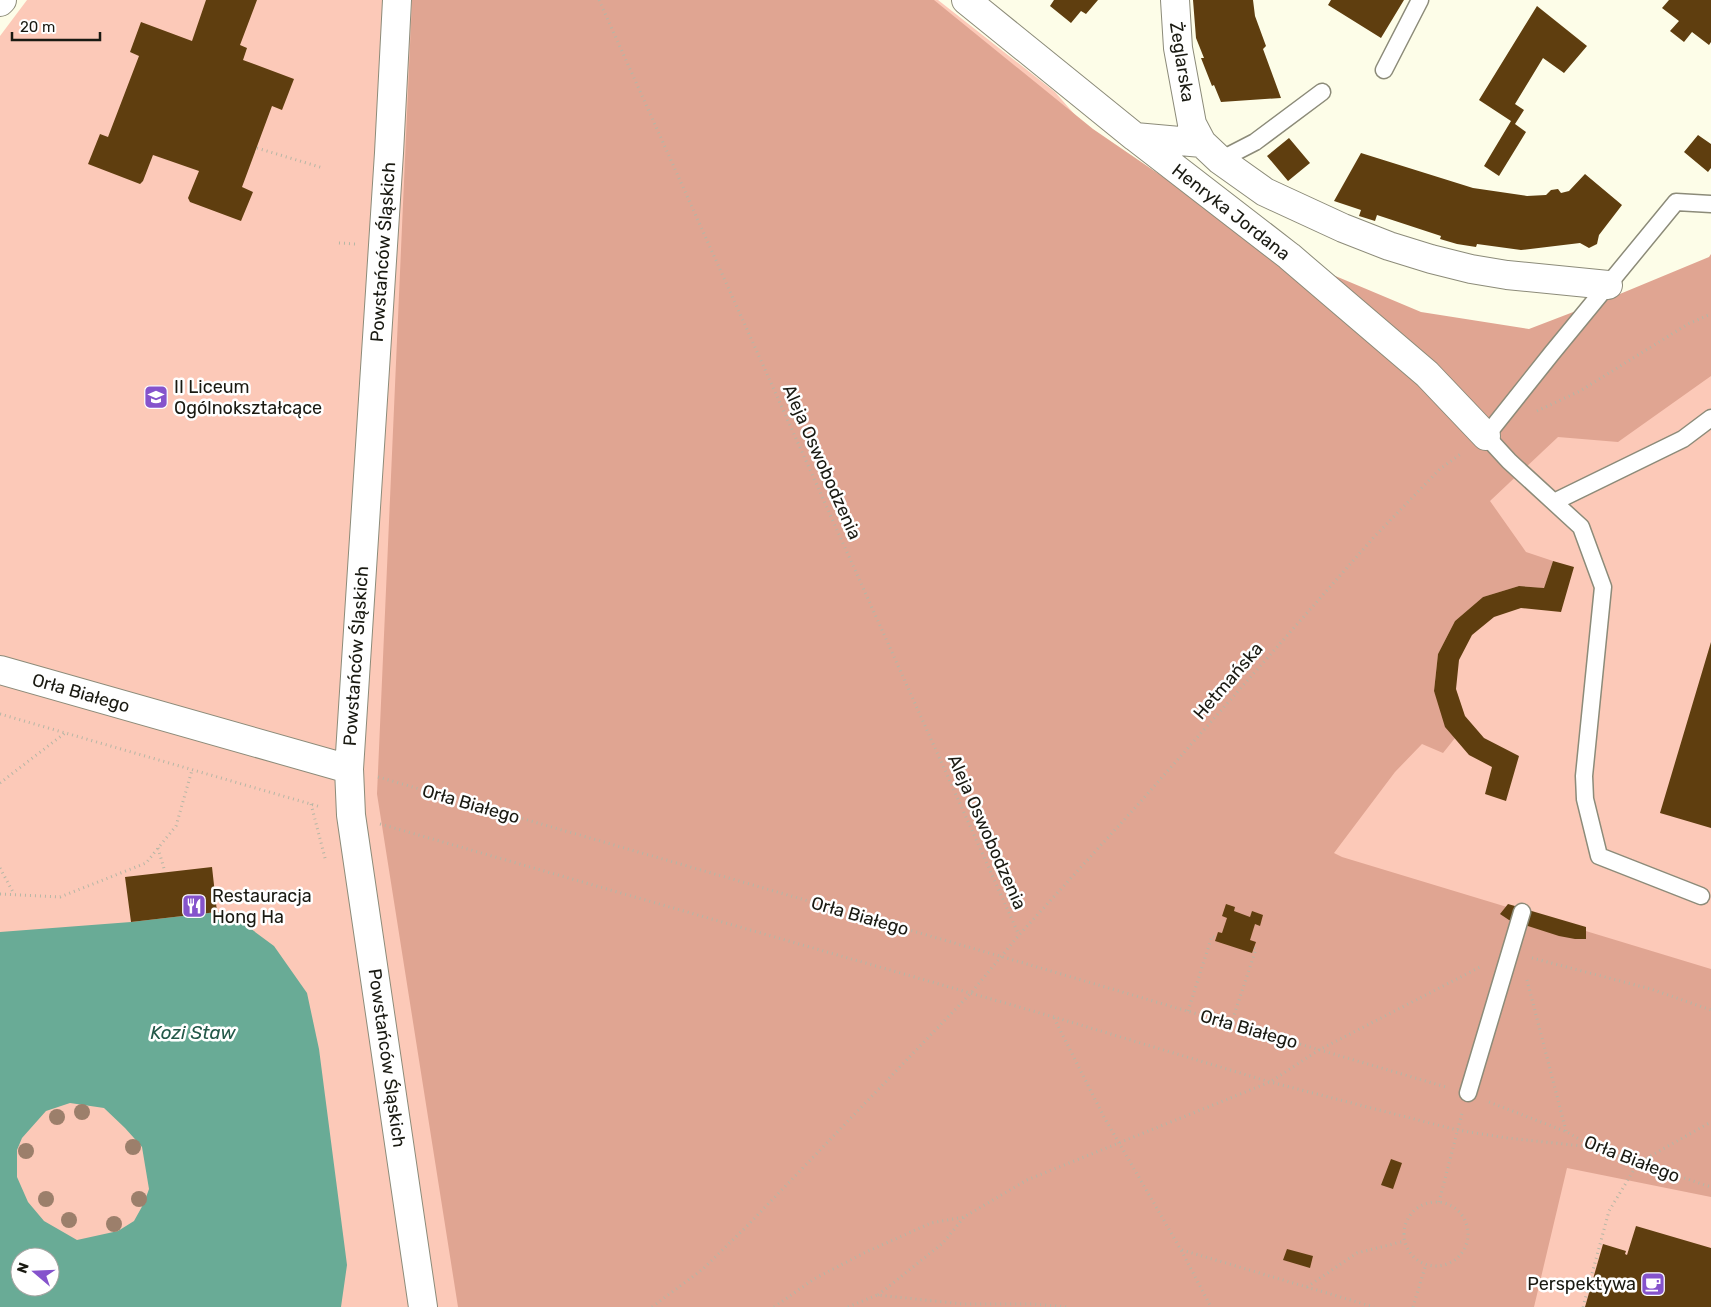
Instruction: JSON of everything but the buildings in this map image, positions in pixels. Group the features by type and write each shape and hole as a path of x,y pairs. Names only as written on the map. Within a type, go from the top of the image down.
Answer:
{"street":[{"name":"Powstańców Śląskich","path":"397,0 389,153 349,769 351,815 423,1307"},
{"name":"Henryka Jordana","path":"966,0 1135,137 1290,256 1427,374 1486,436"},
{"name":"Żeglarska","path":"1175,0 1178,48 1204,143"},
{"path":"1135,137 1204,143 1265,192 1343,228 1389,246 1471,269 1507,275 1608,285"},
{"name":"Orła Białego","path":"0,670 349,769"}],"lane":[{"path":"1384,70 1420,0"},
{"path":"1204,143 1255,142 1322,92"},
{"path":"1701,896 1599,856 1585,799 1584,776 1602,587 1581,527 1521,472 1486,436 1676,202 1711,204"},
{"path":"1554,502 1683,439 1711,418"},
{"path":"1468,1093 1522,912"}],"path":[{"name":"Aleja Oswobodzenia","path":"599,0 1019,935"},
{"path":"257,148 323,168"},
{"path":"1535,412 1580,391 1688,324 1711,314"},
{"name":"Hetmańska","path":"652,1307 703,1269 748,1225 971,993 1003,957 1019,935 1134,809 1374,537 1440,469 1486,436"},
{"path":"0,714 1054,1017 1270,1082 1457,1130 1508,1138 1592,1147"},
{"path":"0,783 65,733"},
{"name":"Orła Białego","path":"349,769 1468,1093 1566,1132 1592,1147 1711,1186"},
{"path":"0,894 60,897 146,863 176,826 192,770"},
{"path":"158,848 165,872"},
{"path":"0,868 14,895"},
{"path":"1188,1011 1212,936 1216,938"},
{"path":"1231,1024 1256,949 1253,948"},
{"path":"1510,952 1651,989 1711,1010"},
{"path":"1054,1017 1104,1117 1212,1307"},
{"path":"848,1307 877,1295 943,1243 964,1218 1027,1180 1270,1082 1319,1050"},
{"path":"1439,1202 1468,1093"},
{"path":"1583,1307 1609,1211 1638,1163 1711,1122"},
{"path":"1439,1202 1449,1205 1458,1211 1464,1220 1467,1230 1467,1241 1462,1251 1455,1259 1446,1264 1436,1266 1417,1260 1410,1253 1405,1241 1404,1234 1410,1214 1418,1207 1428,1203 1439,1202"},
{"path":"774,1307 814,1279 864,1253 931,1223 964,1218"},
{"path":"1307,1287 1357,1253 1405,1241"},
{"path":"1181,1250 1374,1307"},
{"path":"1413,1307 1426,1264"},
{"path":"877,1295 963,1304 1033,1304 1069,1307"}],"shaded area":[{"path":"27,0 938,0 1055,92 1090,132 1260,249 1417,315 1529,331 1711,258 1711,1307 0,1307 0,36"},
{"path":"412,0 934,0 1093,129 1264,246 1421,312 1529,329 1615,296 1709,257 1711,254 1711,376 1618,442 1558,437 1490,501 1526,552 1553,561 1544,588 1519,586 1483,597 1455,621 1438,654 1434,691 1455,738 1443,753 1422,744 1395,772 1334,853 1711,969 1711,1197 1567,1168 1534,1307 458,1307 377,794"}],"water":[{"name":"Kozi Staw","path":"217,912 235,917 274,946 307,993 319,1049 347,1265 341,1307 0,1307 0,932 131,922","holes":["70,1103 104,1108 142,1147 149,1189 134,1221 118,1231 77,1240 44,1221 28,1202 17,1177 17,1150 22,1138 46,1111"]}],"place":[{"name":"II Liceum Ogólnokształcące","path":"156,397"},
{"name":"Restauracja Hong Ha","path":"194,906"},
{"name":"Perspektywa","path":"1653,1284"}]}
